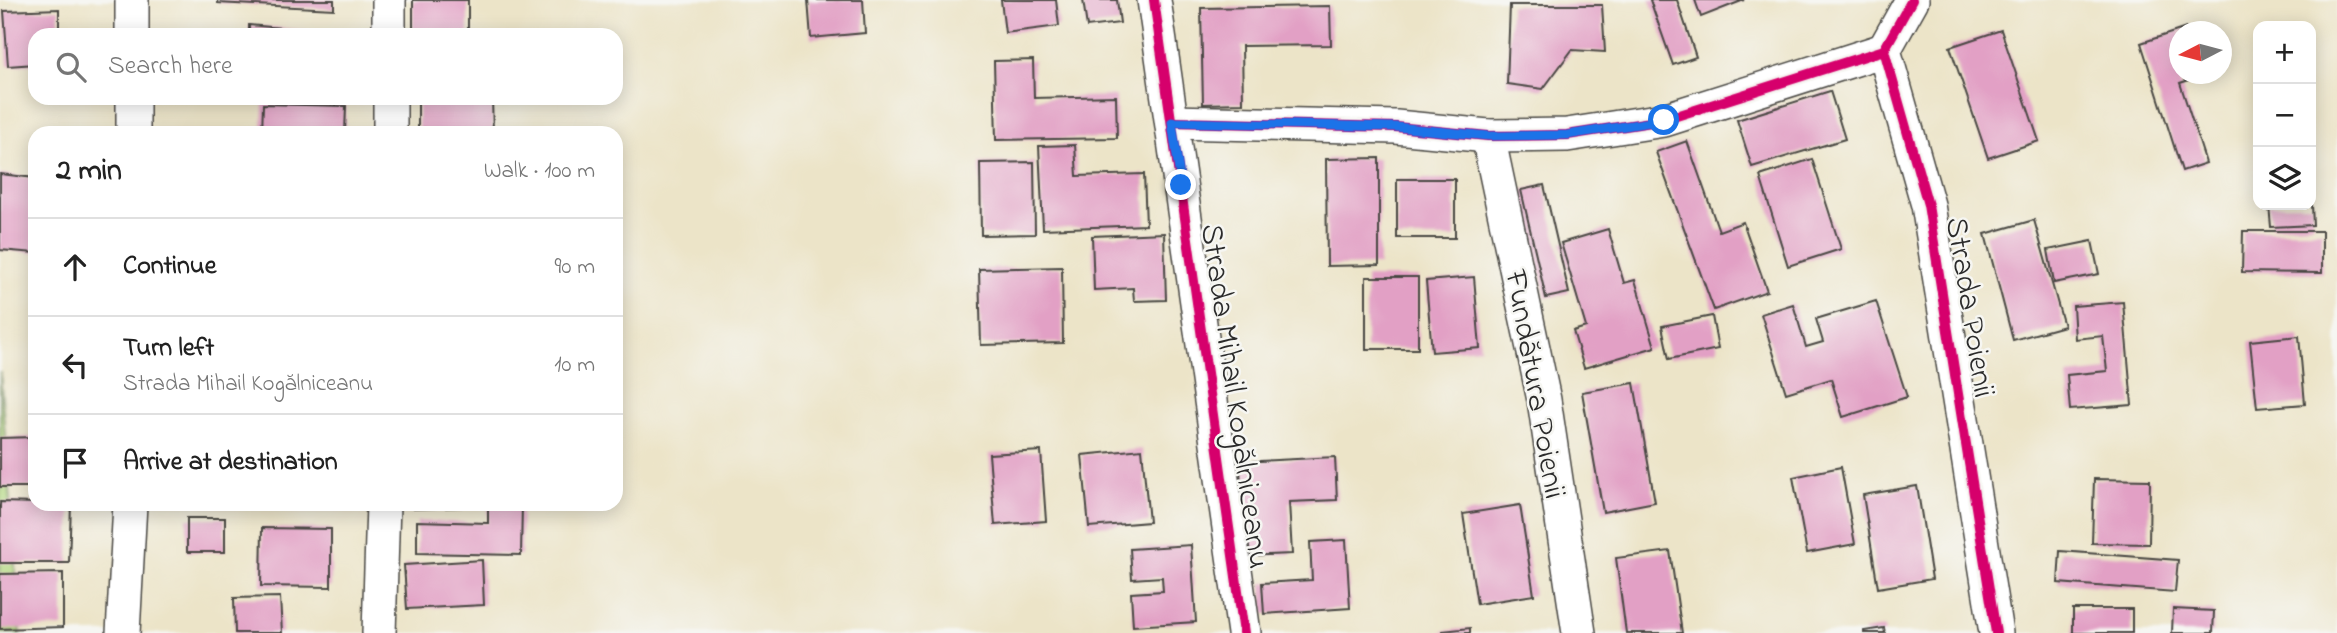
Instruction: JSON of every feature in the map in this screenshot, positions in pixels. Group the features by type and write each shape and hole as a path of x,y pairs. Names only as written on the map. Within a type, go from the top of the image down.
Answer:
{"street":[{"path":"132,0 132,28"},
{"path":"389,0 389,28"},
{"name":"Strada Mihail Kogălniceanu","path":"1154,0 1244,633"},
{"path":"1172,122 1396,127 1488,136 1567,135 1664,120 1884,50 1912,0"},
{"name":"Strada Poienii","path":"1884,50 1928,205 1996,633"},
{"path":"133,105 133,126"},
{"path":"390,105 390,126"},
{"name":"Fundătura Poienii","path":"1488,136 1544,400 1579,633"},
{"path":"123,633 130,511"},
{"path":"379,633 383,511"}],"green space":[{"path":"0,371 20,633 0,633"}],"building":[{"path":"218,0 334,0 334,9 218,3"},
{"path":"413,0 468,0 468,28 413,28"},
{"path":"808,0 863,0 865,33 811,38"},
{"path":"1001,0 1056,0 1059,26 1005,33"},
{"path":"1083,0 1117,0 1120,23 1087,27"},
{"path":"1650,0 1677,0 1696,57 1673,65"},
{"path":"1695,0 1744,0 1701,17"},
{"path":"1510,5 1602,5 1605,52 1572,50 1543,89 1507,84"},
{"path":"1330,6 1331,45 1242,46 1243,103 1203,104 1201,8"},
{"path":"59,9 59,28 28,28 28,65 8,66 4,11"},
{"path":"249,25 281,28 249,28"},
{"path":"2001,30 2039,141 1988,158 1950,47"},
{"path":"2169,34 2169,84 2180,84 2206,163 2182,171 2141,43"},
{"path":"1033,60 1034,98 1116,96 1117,138 996,140 994,61"},
{"path":"1830,91 1845,139 1752,167 1737,120"},
{"path":"263,105 346,106 345,126 262,126"},
{"path":"418,105 492,105 493,126 418,126"},
{"path":"1687,141 1719,231 1743,222 1767,291 1714,310 1656,152"},
{"path":"1075,145 1077,176 1144,174 1146,225 1043,229 1039,146"},
{"path":"1379,158 1379,265 1327,266 1326,159"},
{"path":"1812,159 1841,249 1788,266 1760,176"},
{"path":"1034,162 1035,234 981,235 980,163"},
{"path":"0,174 28,177 28,252 0,250"},
{"path":"1397,179 1455,179 1455,238 1397,238"},
{"path":"1544,185 1569,293 1546,298 1521,190"},
{"path":"2269,210 2312,210 2313,225 2271,227"},
{"path":"2034,220 2064,326 2013,340 1985,234"},
{"path":"1608,229 1624,283 1635,280 1655,347 1584,368 1573,331 1586,327 1561,243"},
{"path":"2243,231 2322,231 2322,273 2242,272"},
{"path":"1164,233 1166,300 1134,301 1133,288 1094,290 1092,236"},
{"path":"2092,241 2099,274 2054,283 2048,250"},
{"path":"1062,267 1063,343 981,345 979,269"},
{"path":"1366,277 1418,277 1418,349 1366,349"},
{"path":"1474,277 1480,348 1432,352 1426,281"},
{"path":"1876,301 1907,397 1843,417 1831,379 1786,393 1761,314 1793,304 1806,347 1823,342 1816,319"},
{"path":"2123,302 2132,405 2070,410 2067,375 2107,371 2103,336 2075,339 2073,306"},
{"path":"1712,316 1718,349 1669,359 1662,326"},
{"path":"2299,336 2305,404 2257,408 2250,341"},
{"path":"1634,383 1655,502 1603,512 1582,392"},
{"path":"28,437 28,487 0,487 0,438"},
{"path":"1142,449 1149,522 1089,527 1082,455"},
{"path":"1041,451 1046,521 995,525 989,454"},
{"path":"1335,457 1337,500 1289,502 1292,554 1243,556 1240,462"},
{"path":"1841,467 1855,544 1807,553 1793,477"},
{"path":"2094,479 2150,480 2149,544 2092,543"},
{"path":"1917,486 1932,579 1878,588 1863,495"},
{"path":"0,502 28,503 28,511 71,511 69,563 0,563"},
{"path":"1520,505 1534,595 1477,604 1463,514"},
{"path":"488,511 522,511 521,555 417,553 417,521 488,523"},
{"path":"187,518 225,518 225,552 187,552"},
{"path":"262,528 331,529 331,587 261,586"},
{"path":"1346,540 1350,608 1264,614 1262,583 1312,580 1310,542"},
{"path":"1191,545 1196,622 1133,626 1131,593 1163,591 1162,577 1132,579 1130,549"},
{"path":"1670,551 1682,633 1626,633 1616,558"},
{"path":"2060,551 2178,560 2175,592 2058,583"},
{"path":"482,560 484,605 407,609 404,565"},
{"path":"63,573 63,627 0,629 0,574"},
{"path":"280,597 282,633 235,633 234,598"},
{"path":"2073,609 2132,609 2132,633 2073,633"},
{"path":"2173,609 2214,611 2213,633 2172,633"},
{"path":"1470,628 1470,633 1443,633 1443,631"},
{"path":"1884,628 1885,633 1864,633 1864,631"}],"cycle path":[{"path":"1154,0 1244,633"},
{"path":"1912,0 1884,50 1928,205 1996,633"},
{"path":"1172,122 1396,127 1488,136 1567,135 1664,120 1884,50"}],"route":[{"path":"1181,185 1172,122 1396,127 1488,136 1567,135 1664,120"}]}
